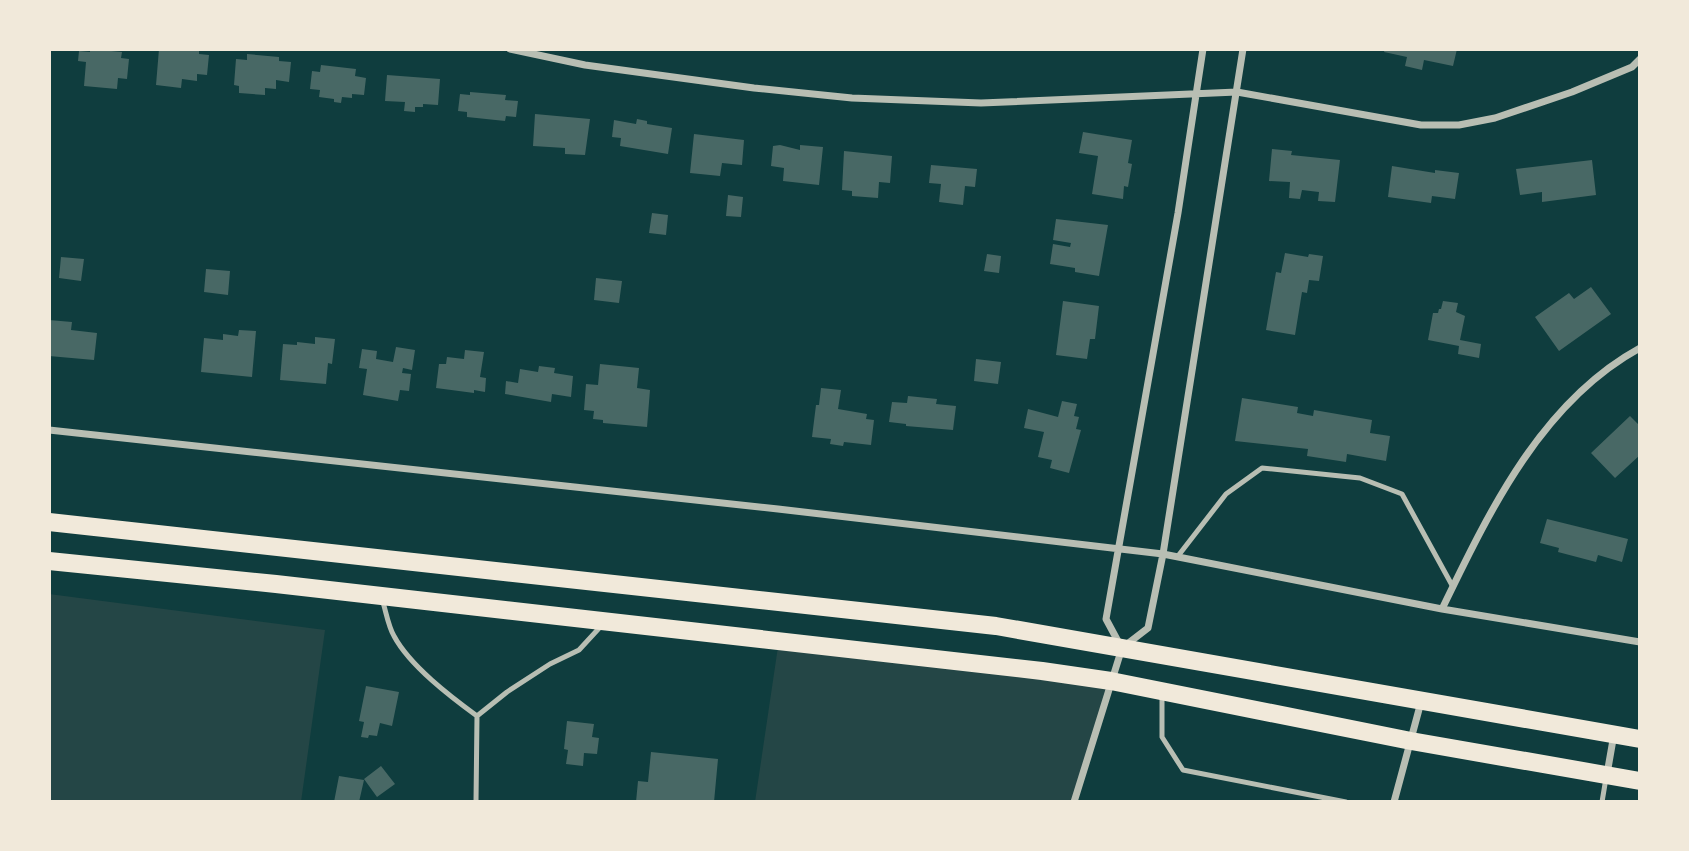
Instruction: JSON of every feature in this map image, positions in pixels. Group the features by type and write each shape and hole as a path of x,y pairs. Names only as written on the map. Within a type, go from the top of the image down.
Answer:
{"main road":[{"path":"49,522 996,626 1640,739"},
{"path":"49,561 605,621 1111,681 1411,741 1640,781"}],"street":[{"path":"510,49 609,68 754,89 981,103 1237,92 1421,125 1459,125 1508,114 1572,92 1632,67 1640,59"},
{"path":"1122,648 1106,620 1203,49"},
{"path":"1074,802 1122,648 1148,628 1163,554 1243,49"},
{"path":"1632,67 1640,72"},
{"path":"1442,609 1492,510 1526,455 1572,400 1618,360 1640,348"},
{"path":"49,430 778,509 1163,554 1442,609 1640,642"},
{"path":"1394,802 1421,702"},
{"path":"1607,775 1614,734"}],"lane":[{"path":"1178,556 1226,494 1262,468 1360,478 1402,494 1452,587"},
{"path":"382,596 394,636 442,690 478,716"},
{"path":"476,802 478,716 506,692 550,664 579,650 605,621"},
{"path":"1162,691 1162,737 1183,770 1346,802"},
{"path":"1602,802 1607,775"},
{"path":"1293,802 1295,793"}],"shaded area":[{"path":"49,594 325,630 301,802 49,802"},
{"path":"779,640 1111,681 1074,802 755,802"}],"building":[{"path":"90,49 122,52 121,58 129,59 127,79 118,78 117,89 84,86 86,62 78,61 79,51 90,52"},
{"path":"159,49 199,50 199,54 209,55 207,75 197,74 197,81 182,79 181,88 156,85"},
{"path":"1385,49 1457,49 1453,66 1424,60 1422,70 1405,66 1407,57 1384,52"},
{"path":"247,54 279,57 279,61 291,62 289,82 276,80 276,89 265,88 265,95 239,93 239,86 234,85 236,59 247,60"},
{"path":"321,65 356,69 355,76 366,78 364,95 342,97 341,103 319,97 320,90 310,89 312,71 320,72"},
{"path":"387,75 440,79 438,105 423,104 423,107 415,107 415,112 404,111 405,102 385,101"},
{"path":"470,92 506,95 505,100 518,101 516,117 506,116 505,121 467,117 467,112 458,111 460,94 470,95"},
{"path":"535,114 590,119 585,155 565,154 565,148 533,146"},
{"path":"637,119 647,121 647,124 672,128 668,154 620,146 621,138 612,137 614,120 636,124"},
{"path":"1083,132 1132,140 1128,163 1132,164 1128,187 1124,186 1123,199 1092,194 1098,156 1079,153"},
{"path":"694,134 744,140 742,165 722,163 720,176 690,173"},
{"path":"800,145 823,147 819,185 783,181 784,168 771,166 773,146 800,150"},
{"path":"1272,149 1292,151 1291,155 1340,160 1335,202 1318,201 1319,192 1302,190 1300,199 1289,198 1290,182 1269,181"},
{"path":"844,151 892,156 890,183 879,182 878,198 852,196 852,191 842,190"},
{"path":"1592,160 1596,195 1542,202 1542,192 1520,195 1516,169"},
{"path":"931,165 977,169 975,187 965,186 963,205 939,202 941,184 929,183"},
{"path":"1392,166 1435,173 1435,170 1459,173 1455,199 1432,196 1431,203 1388,197"},
{"path":"728,195 743,197 741,217 726,216"},
{"path":"652,213 668,215 666,235 649,233"},
{"path":"1056,219 1108,225 1099,276 1050,264 1053,244 1070,247 1071,243 1053,240"},
{"path":"1285,253 1308,257 1309,254 1323,256 1319,281 1309,280 1307,293 1302,292 1295,335 1266,330 1276,272 1281,273"},
{"path":"987,254 1001,256 999,273 984,271"},
{"path":"61,257 84,259 81,281 59,278"},
{"path":"206,269 230,271 228,295 204,292"},
{"path":"596,278 622,281 619,303 594,300"},
{"path":"1591,287 1611,314 1559,351 1535,317 1569,293 1574,299"},
{"path":"1063,301 1099,306 1095,339 1090,339 1087,359 1056,355"},
{"path":"1443,301 1458,303 1456,312 1465,316 1460,340 1481,344 1479,358 1458,354 1459,346 1428,340 1433,313 1438,313"},
{"path":"49,320 72,322 71,330 97,333 94,360 49,356"},
{"path":"239,330 256,331 252,377 201,372 204,338 223,340 223,334 238,336"},
{"path":"315,337 335,339 332,364 328,363 326,384 280,380 283,344 315,344"},
{"path":"396,347 415,350 412,370 403,368 402,373 411,374 409,391 400,390 398,401 363,395 367,369 359,368 362,349 377,351 376,359 393,362"},
{"path":"465,350 484,352 480,377 486,378 485,392 436,388 439,364 446,364 447,357 464,359"},
{"path":"976,359 1001,362 998,384 974,381"},
{"path":"600,364 639,368 637,388 650,390 647,427 603,423 603,420 593,419 594,411 584,410 586,384 598,385"},
{"path":"539,366 555,368 554,373 573,376 571,397 552,394 551,402 505,394 506,381 518,383 520,369 538,372"},
{"path":"821,388 841,390 838,409 867,414 866,419 874,420 871,445 844,442 843,446 830,444 831,439 812,437"},
{"path":"908,396 937,399 936,404 956,406 953,430 889,422 892,402 907,403"},
{"path":"1242,398 1298,407 1297,413 1313,416 1314,410 1372,420 1370,433 1390,436 1386,461 1347,454 1346,462 1307,456 1308,449 1235,441"},
{"path":"1062,401 1077,404 1074,416 1079,417 1076,429 1081,430 1069,473 1050,468 1052,460 1038,457 1044,432 1024,428 1028,409 1058,417"},
{"path":"1630,416 1640,426 1640,455 1615,478 1591,453"},
{"path":"1547,519 1628,539 1622,562 1598,555 1596,562 1558,552 1559,548 1540,543"},
{"path":"366,686 399,692 392,726 380,723 377,736 369,735 368,738 361,737 364,722 359,721"},
{"path":"567,721 594,724 592,737 599,738 597,754 584,753 583,766 566,764 568,750 564,749"},
{"path":"651,752 718,759 714,802 636,802 638,781 648,782"},
{"path":"381,766 395,784 377,797 364,779"},
{"path":"339,776 364,780 359,802 334,802"}]}
